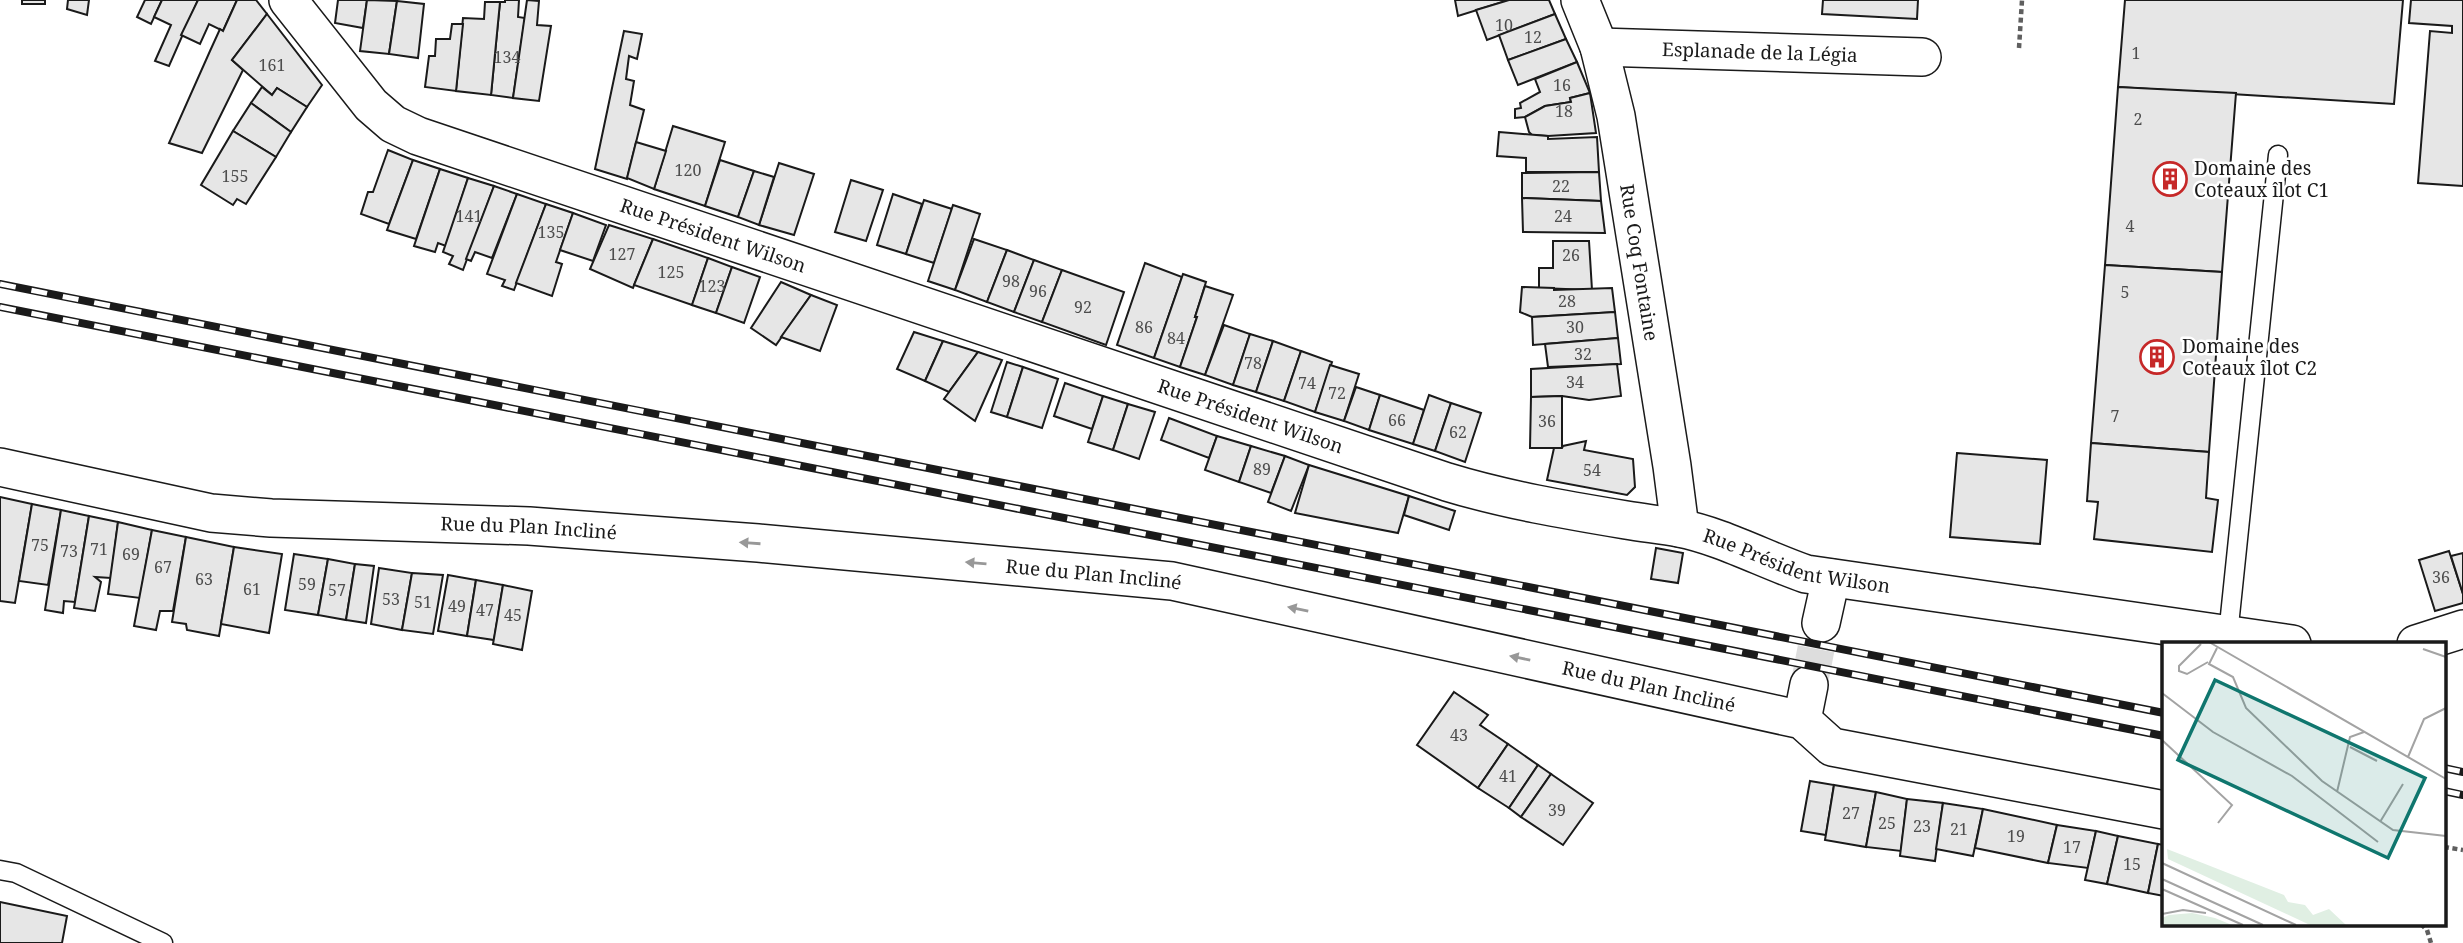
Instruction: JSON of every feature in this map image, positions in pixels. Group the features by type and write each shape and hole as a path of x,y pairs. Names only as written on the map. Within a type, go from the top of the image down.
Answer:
{"street":[{"name":"Rue Président Wilson","path":"288,0 371,105 393,124 418,136 1447,482 1536,504 1680,528 1710,536 1806,574 2278,642"},
{"name":"Rue Coq Fontaine","path":"1580,0 1599,47 1616,116 1680,528"},
{"name":"Esplanade de la Légia","path":"1599,47 1922,57"},
{"name":"Rue du Plan Incliné","path":"0,467 211,513 271,518 528,526 758,543 1172,581 1805,702 1832,747 2162,810"},
{"path":"1821,623 1831,578"},
{"path":"2422,642 2463,629"}],"lane":[{"path":"2228,635 2278,155"},
{"path":"0,870 16,873 163,943"}],"path":[{"path":"2019,48 2022,0"},
{"path":"2423,926 2431,943"}],"building":[{"path":"22,0 45,0 45,4 22,4"},
{"path":"68,0 89,0 87,15 67,9"},
{"path":"145,0 162,0 151,24 137,17"},
{"path":"162,0 198,0 169,66 155,61 171,25 154,17"},
{"path":"198,0 237,0 223,31 209,24 200,44 181,35"},
{"path":"237,0 256,0 267,14 232,60 243,70 202,153 169,143 220,29 223,31"},
{"path":"338,0 367,0 363,28 335,23"},
{"path":"367,0 397,1 389,54 360,51"},
{"path":"519,0 518,17 525,18 513,98 491,95 500,2"},
{"path":"527,0 539,1 537,25 551,26 539,101 513,98"},
{"path":"1455,0 1509,0 1458,16"},
{"path":"1509,0 1549,0 1555,14 1487,40 1476,10"},
{"path":"1823,0 1918,0 1917,19 1822,14"},
{"path":"2125,0 2403,0 2394,104 2118,87"},
{"path":"2411,0 2463,0 2463,186 2418,183 2430,31 2452,33 2452,26 2409,23"},
{"path":"397,1 424,4 418,58 389,54"},
{"path":"485,2 500,2 491,95 456,91 463,18 484,19"},
{"path":"267,14 322,85 307,107 277,88 272,95 232,60"},
{"path":"1555,14 1566,39 1508,60 1499,35"},
{"path":"452,24 463,24 456,91 425,87 429,56 435,56 436,39 450,39"},
{"path":"624,31 642,34 637,59 629,56 626,79 634,81 630,105 644,110 627,179 595,169"},
{"path":"1566,39 1577,62 1518,85 1508,60"},
{"path":"1577,62 1590,93 1570,98 1571,102 1545,106 1525,117 1515,118 1515,109 1521,108 1520,103 1540,92 1535,79"},
{"path":"262,87 272,95 277,88 307,107 291,132 251,103"},
{"name":"Domaine des Coteaux îlot C1","path":"2118,87 2236,93 2222,272 2105,265"},
{"path":"1590,93 1596,133 1548,136 1532,135 1529,132 1525,117 1545,106 1571,102 1570,98"},
{"path":"251,103 291,132 276,157 233,131"},
{"path":"673,126 725,142 705,206 654,189"},
{"path":"233,131 276,157 246,204 237,199 233,205 201,185"},
{"path":"1499,132 1548,136 1548,139 1597,137 1599,172 1526,172 1526,158 1497,156"},
{"path":"636,142 666,151 654,189 627,178"},
{"path":"388,150 413,160 389,224 361,214 368,192 373,192"},
{"path":"413,160 440,169 416,239 387,230"},
{"path":"720,160 754,171 738,217 705,206"},
{"path":"779,163 814,174 794,235 759,225"},
{"path":"440,169 468,178 446,246 438,243 435,252 414,246"},
{"path":"754,171 774,177 759,225 738,217"},
{"path":"1599,172 1601,201 1522,198 1522,173"},
{"path":"468,178 494,186 463,270 449,264 453,256 443,252"},
{"path":"851,180 883,190 866,241 835,232"},
{"path":"494,186 517,194 492,258 475,252 471,261 466,259"},
{"path":"517,194 546,204 514,290 502,286 505,280 487,274"},
{"path":"893,194 922,204 906,254 877,245"},
{"path":"1522,198 1601,201 1605,233 1523,232"},
{"path":"924,200 952,209 934,263 906,254"},
{"path":"546,204 573,213 556,262 562,264 552,296 516,283"},
{"path":"953,205 980,214 955,290 928,281"},
{"path":"573,213 606,225 593,261 560,250"},
{"path":"609,225 653,239 633,288 590,269"},
{"path":"653,239 708,258 692,305 634,285"},
{"path":"974,239 1007,250 987,302 955,290"},
{"path":"1553,241 1589,241 1592,290 1539,288 1539,268 1553,268"},
{"path":"1007,250 1034,260 1014,312 987,302"},
{"path":"708,258 732,267 716,313 692,305"},
{"path":"1034,260 1062,270 1042,322 1014,312"},
{"path":"1145,263 1182,277 1154,358 1117,345"},
{"name":"Domaine des Coteaux îlot C2","path":"2105,265 2222,272 2209,452 2091,443"},
{"path":"732,267 760,277 744,323 716,313"},
{"path":"1062,270 1124,292 1106,345 1042,322"},
{"path":"1183,274 1206,282 1180,367 1154,358"},
{"path":"781,282 811,295 776,345 751,328"},
{"path":"1205,286 1233,295 1205,375 1180,367"},
{"path":"1522,287 1554,290 1612,288 1615,312 1532,317 1520,312"},
{"path":"811,295 837,305 820,351 781,337"},
{"path":"1615,312 1618,338 1533,345 1532,317"},
{"path":"1224,325 1250,334 1233,385 1205,375"},
{"path":"914,332 943,341 925,381 897,369"},
{"path":"1250,334 1273,341 1256,392 1233,385"},
{"path":"1618,338 1621,364 1548,367 1545,344"},
{"path":"943,341 978,352 949,392 925,381"},
{"path":"1273,341 1301,351 1284,401 1256,392"},
{"path":"1301,351 1332,362 1315,412 1284,401"},
{"path":"978,352 1002,360 975,421 944,399"},
{"path":"1007,362 1023,367 1007,417 991,412"},
{"path":"1617,364 1621,396 1589,400 1562,396 1531,397 1531,369"},
{"path":"1330,365 1359,374 1344,421 1315,412"},
{"path":"1023,367 1058,379 1042,428 1007,417"},
{"path":"1065,383 1103,396 1092,429 1054,416"},
{"path":"1356,387 1380,395 1369,430 1344,421"},
{"path":"1380,395 1424,410 1413,444 1369,430"},
{"path":"1429,395 1451,403 1435,451 1413,444"},
{"path":"1103,396 1128,404 1113,450 1088,442"},
{"path":"1562,396 1562,448 1530,448 1531,397"},
{"path":"1451,403 1481,413 1465,462 1435,451"},
{"path":"1128,404 1155,412 1139,459 1113,450"},
{"path":"1169,418 1217,436 1209,458 1161,440"},
{"path":"1217,436 1251,446 1239,482 1205,470"},
{"path":"1586,441 1584,450 1633,459 1635,487 1627,495 1547,480 1554,448"},
{"path":"2091,443 2209,452 2206,498 2218,500 2212,552 2094,539 2098,502 2087,501"},
{"path":"1251,446 1285,456 1271,493 1239,482"},
{"path":"1957,453 2047,460 2040,544 1950,537"},
{"path":"1285,456 1309,465 1291,511 1268,502"},
{"path":"1309,465 1409,496 1398,533 1295,513"},
{"path":"1409,496 1455,511 1449,530 1404,515"},
{"path":"0,497 32,504 15,603 0,601"},
{"path":"32,504 61,510 48,585 19,581"},
{"path":"61,510 89,516 75,602 64,601 63,613 45,610"},
{"path":"89,516 118,522 111,578 95,577 101,582 95,611 74,608"},
{"path":"118,522 152,530 140,598 108,594"},
{"path":"152,530 186,537 173,611 160,611 156,630 134,626"},
{"path":"186,537 234,547 219,636 187,630 186,624 172,622"},
{"path":"234,547 282,554 269,633 221,624"},
{"path":"1656,548 1683,553 1678,583 1651,579"},
{"path":"2449,551 2463,594 2463,603 2435,611 2419,560"},
{"path":"2463,553 2463,594 2451,556"},
{"path":"294,554 328,559 318,615 285,610"},
{"path":"328,559 355,564 346,620 318,615"},
{"path":"355,564 374,566 366,623 346,620"},
{"path":"379,568 412,573 402,630 371,624"},
{"path":"412,573 443,575 433,634 402,630"},
{"path":"448,575 476,580 467,636 438,631"},
{"path":"476,580 503,585 494,640 467,636"},
{"path":"503,585 532,591 522,650 493,644"},
{"path":"1454,692 1488,715 1480,725 1508,744 1478,788 1417,745"},
{"path":"1508,744 1538,765 1509,808 1478,788"},
{"path":"1538,765 1551,774 1521,817 1509,808"},
{"path":"1551,774 1593,803 1563,845 1521,817"},
{"path":"1810,781 1834,785 1826,835 1801,831"},
{"path":"1834,785 1876,792 1866,847 1825,840"},
{"path":"1876,792 1907,799 1901,851 1866,847"},
{"path":"1907,799 1943,803 1935,861 1900,856"},
{"path":"1943,803 1983,809 1973,856 1936,849"},
{"path":"1983,809 2057,825 2048,863 1975,848"},
{"path":"2057,825 2096,831 2088,868 2048,863"},
{"path":"2096,831 2118,836 2107,884 2085,880"},
{"path":"2118,836 2158,844 2148,893 2107,884"},
{"path":"2158,844 2162,845 2162,896 2148,893"},
{"path":"0,902 67,916 62,943 0,943"}],"tunnel":[{"path":"1809,685 1821,623"}],"railway":[{"path":"0,284 2162,713"},
{"path":"0,307 2162,736"},
{"path":"2446,768 2463,772"},
{"path":"2446,791 2463,795"}],"place":[{"name":"Domaine des Coteaux îlot C1","path":"2170,179"},
{"name":"Domaine des Coteaux îlot C2","path":"2157,357"}]}
